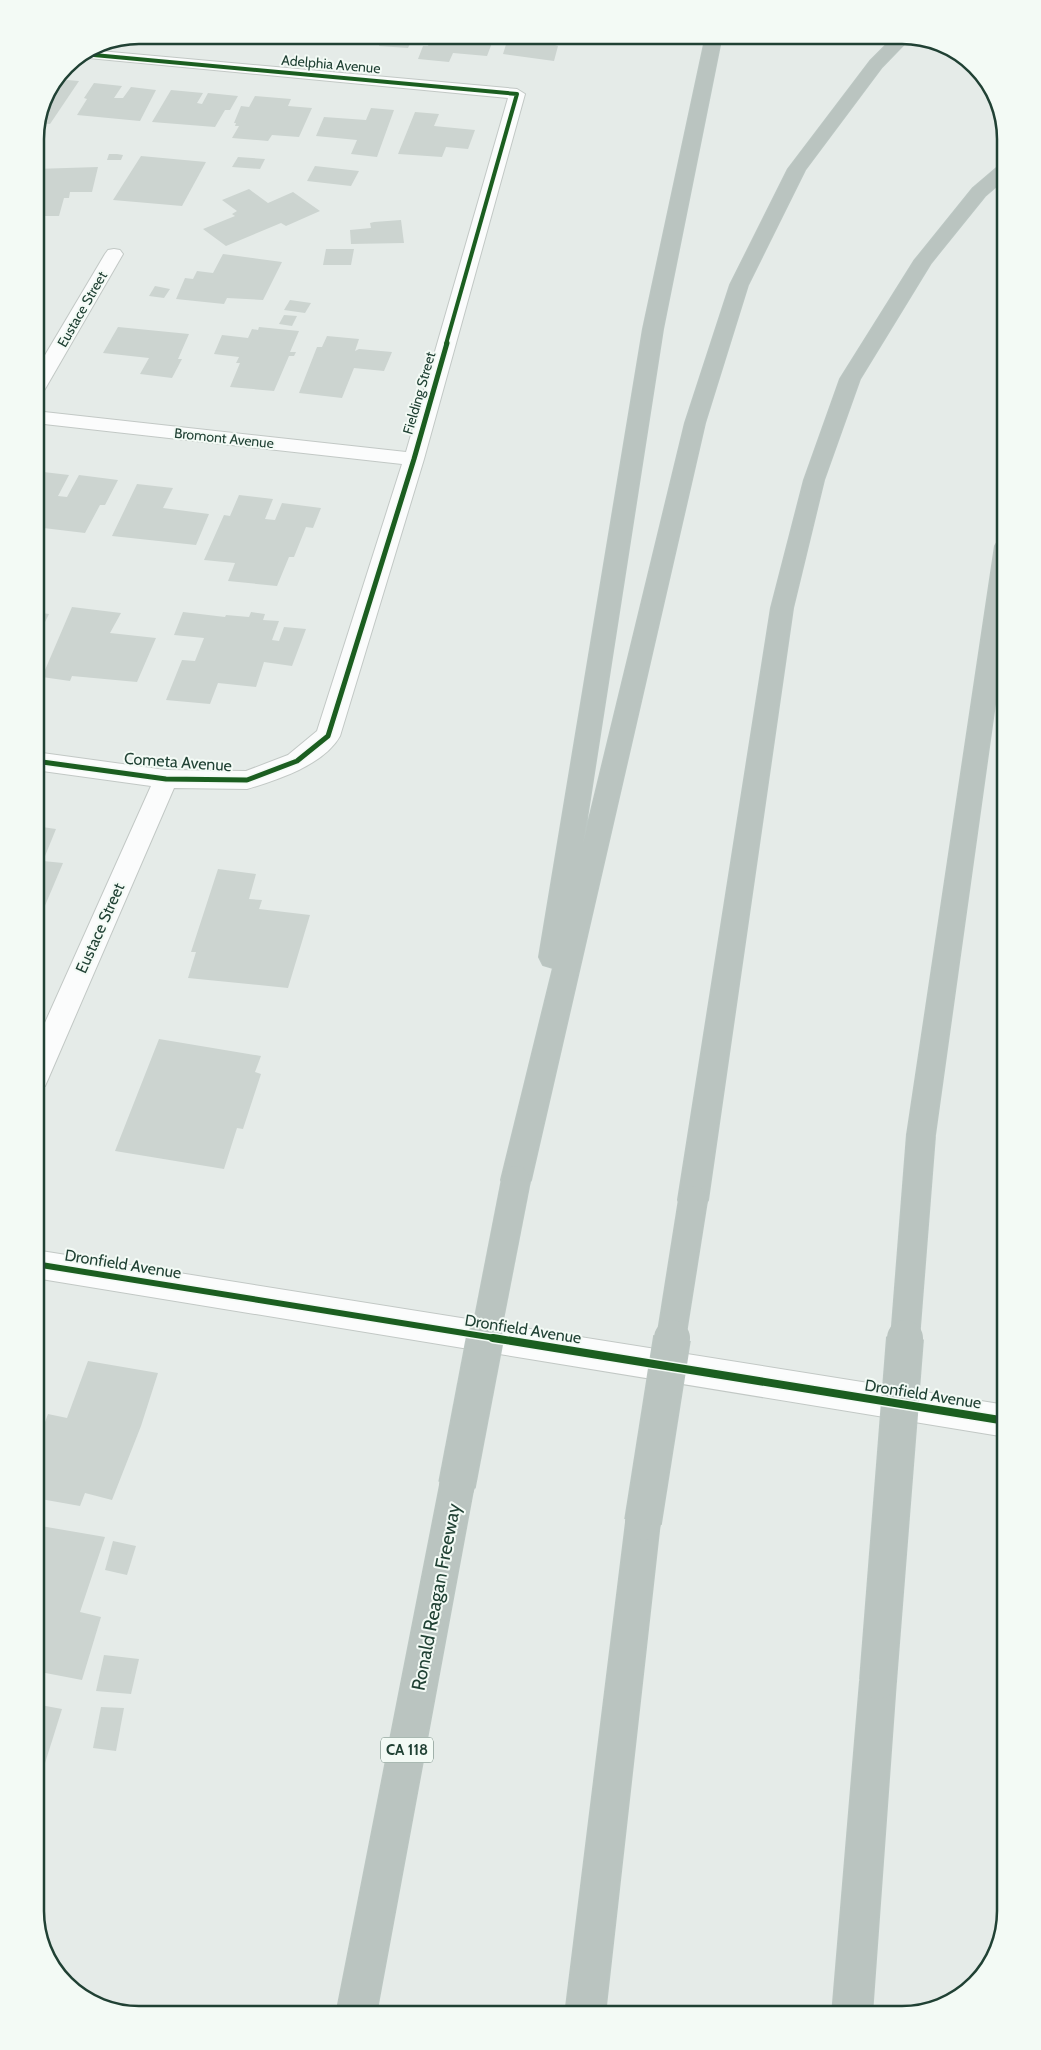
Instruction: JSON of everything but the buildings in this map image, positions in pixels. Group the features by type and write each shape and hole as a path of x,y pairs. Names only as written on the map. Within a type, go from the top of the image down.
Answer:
{"highway":[{"path":"516,1180 653,329 712,44"},
{"path":"516,1180 696,423 739,285 798,169 876,64 896,44"},
{"path":"586,2006 643,1522 782,608 814,480 850,379 922,261 979,192 997,176"},
{"path":"853,2006 921,1135 997,608"},
{"name":"Ronald Reagan Freeway","path":"358,2006 516,1180"}],"street":[{"name":"Adelphia Avenue","path":"95,55 518,94"},
{"name":"Fielding Street","path":"339,698 414,459 518,94"},
{"name":"Eustace Street","path":"44,375 114,254"},
{"name":"Bromont Avenue","path":"44,417 414,459"},
{"name":"Cometa Avenue","path":"44,762 166,779 247,780 296,760 328,736 339,698"},
{"name":"Eustace Street","path":"44,1057 166,779"},
{"name":"Dronfield Avenue","path":"44,1265 997,1420"}],"cycle path":[{"path":"44,762 166,779 247,780 297,761 328,736 414,459 517,94 95,55"},
{"path":"44,1265 997,1420"}]}
